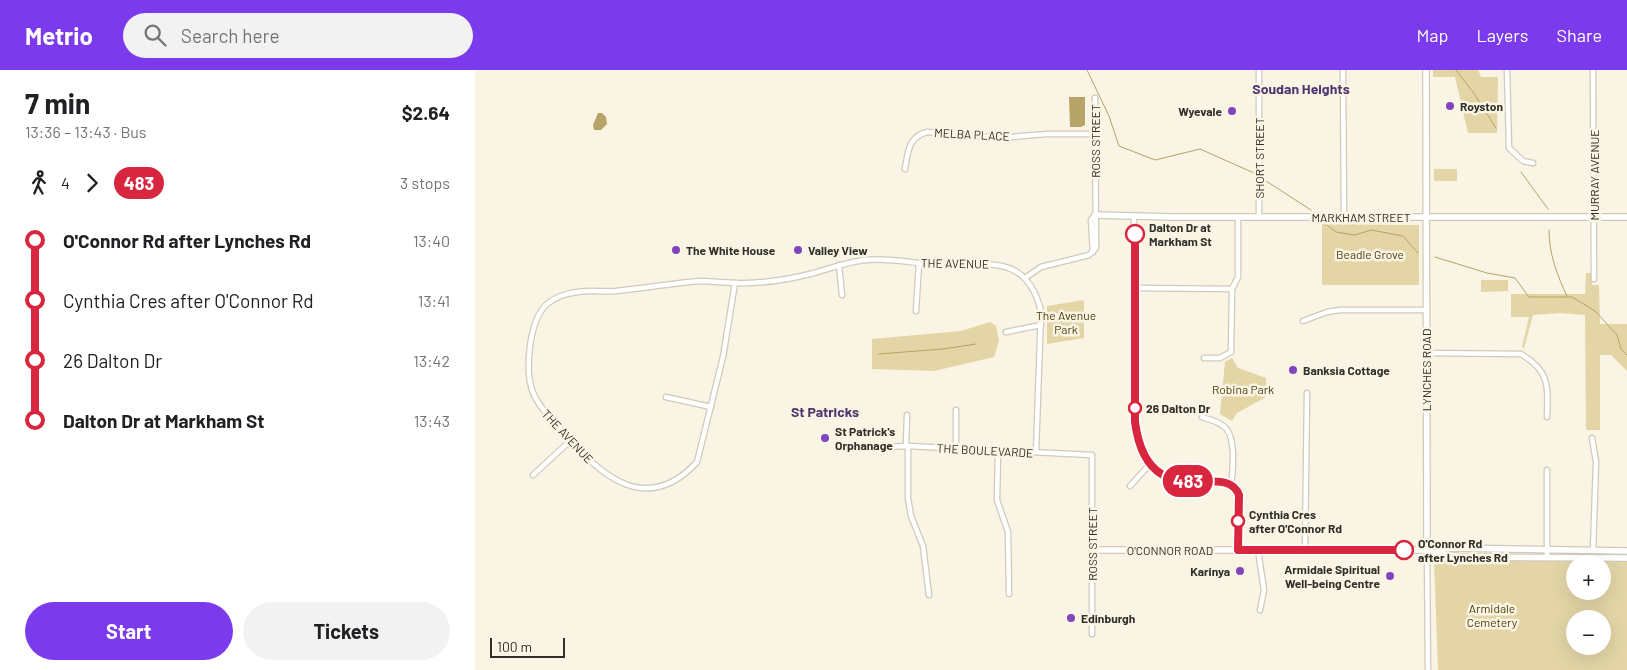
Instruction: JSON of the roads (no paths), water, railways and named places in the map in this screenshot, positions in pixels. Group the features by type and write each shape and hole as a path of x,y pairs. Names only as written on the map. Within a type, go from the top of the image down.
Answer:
{"street":[{"name":"SHORT STREET","path":"1259,70 1259,217"},
{"path":"1343,70 1344,217"},
{"name":"LYNCHES ROAD","path":"1426,70 1428,670"},
{"path":"1507,70 1509,148 1523,161 1533,162"},
{"name":"MURRAY AVENUE","path":"1593,70 1594,279"},
{"name":"ROSS STREET","path":"1025,278 1041,267 1092,253 1096,248 1095,98"},
{"name":"MELBA PLACE","path":"905,169 911,143 916,136 927,132 999,138 1047,134 1094,134"},
{"name":"MARKHAM STREET","path":"1095,215 1627,217"},
{"path":"1135,216 1135,422 1137,440 1149,465 1163,475 1177,480 1231,483 1236,488 1239,495 1238,550"},
{"path":"1204,358 1220,358 1231,352 1232,289 1238,277 1239,217"},
{"name":"THE AVENUE","path":"735,282 723,357 697,462 686,474 673,482 658,487 644,489 618,483 605,474 571,441 539,404 530,380 531,337 537,317 547,304 561,296 579,292 616,291 702,281 735,282 758,283 785,280 839,265 866,260 891,259 942,265 989,262 1004,266 1025,278"},
{"path":"916,311 919,263"},
{"path":"839,265 842,295"},
{"path":"1025,278 1038,300 1041,326 1036,452"},
{"path":"1135,288 1232,289"},
{"path":"1303,321 1327,312 1340,310 1426,310"},
{"path":"1006,332 1041,326"},
{"path":"1427,353 1521,354 1533,361 1546,378 1548,391 1547,417"},
{"path":"1305,550 1307,393"},
{"path":"666,397 711,407"},
{"path":"956,410 956,448"},
{"path":"907,415 908,498 911,516 923,546 929,594"},
{"path":"1202,417 1223,425 1229,431 1232,439 1231,483"},
{"path":"1592,438 1595,462 1593,550"},
{"path":"533,475 571,441"},
{"name":"THE BOULEVARDE","path":"879,447 907,446 1092,455"},
{"path":"998,451 997,500 1009,541 1009,594"},
{"name":"ROSS STREET","path":"1092,455 1092,634"},
{"path":"1130,486 1149,465"},
{"path":"1547,470 1547,558"},
{"name":"O'CONNOR ROAD","path":"1092,550 1427,550 1449,548 1627,551"},
{"path":"1258,550 1264,590 1261,610"},
{"name":"O'CONNOR ROAD","path":"1427,550 1460,557 1627,558"}],"waterway":[{"path":"1087,70 1109,116 1119,146 1155,160 1200,149 1254,173"},
{"path":"1456,70 1473,92 1496,128"},
{"path":"1521,172 1548,209"},
{"path":"1266,181 1311,210"},
{"path":"1323,222 1336,232 1355,235 1371,230 1403,236 1418,253"},
{"path":"1549,230 1554,264 1567,296"},
{"path":"1435,257 1487,273 1515,278 1529,297 1572,297 1595,311 1617,335 1621,349 1627,355"},
{"path":"879,354 943,349 976,344"}],"place":[{"name":"Royston","path":"1450,106"},
{"name":"Wyevale","path":"1232,111"},
{"name":"Dalton Dr at Markham St","path":"1135,234"},
{"name":"The White House","path":"676,250"},
{"name":"Valley View","path":"798,250"},
{"name":"Banksia Cottage","path":"1293,370"},
{"name":"26 Dalton Dr","path":"1135,408"},
{"name":"St Patrick's Orphanage","path":"825,438"},
{"name":"Cynthia Cres after O'Connor Rd","path":"1238,521"},
{"name":"O'Connor Rd after Lynches Rd","path":"1404,550"},
{"name":"Karinya","path":"1240,571"},
{"name":"Armidale Spiritual Well-being Centre","path":"1390,576"},
{"name":"Edinburgh","path":"1071,618"}],"district":[{"name":"Soudan Heights","path":"1301,88"},
{"name":"St Patricks","path":"825,411"}],"park label":[{"name":"Beadle Grove","path":"1370,254"},
{"name":"The Avenue Park","path":"1066,322"},
{"name":"Robina Park","path":"1243,389"},
{"name":"Armidale Cemetery","path":"1492,615"}]}
